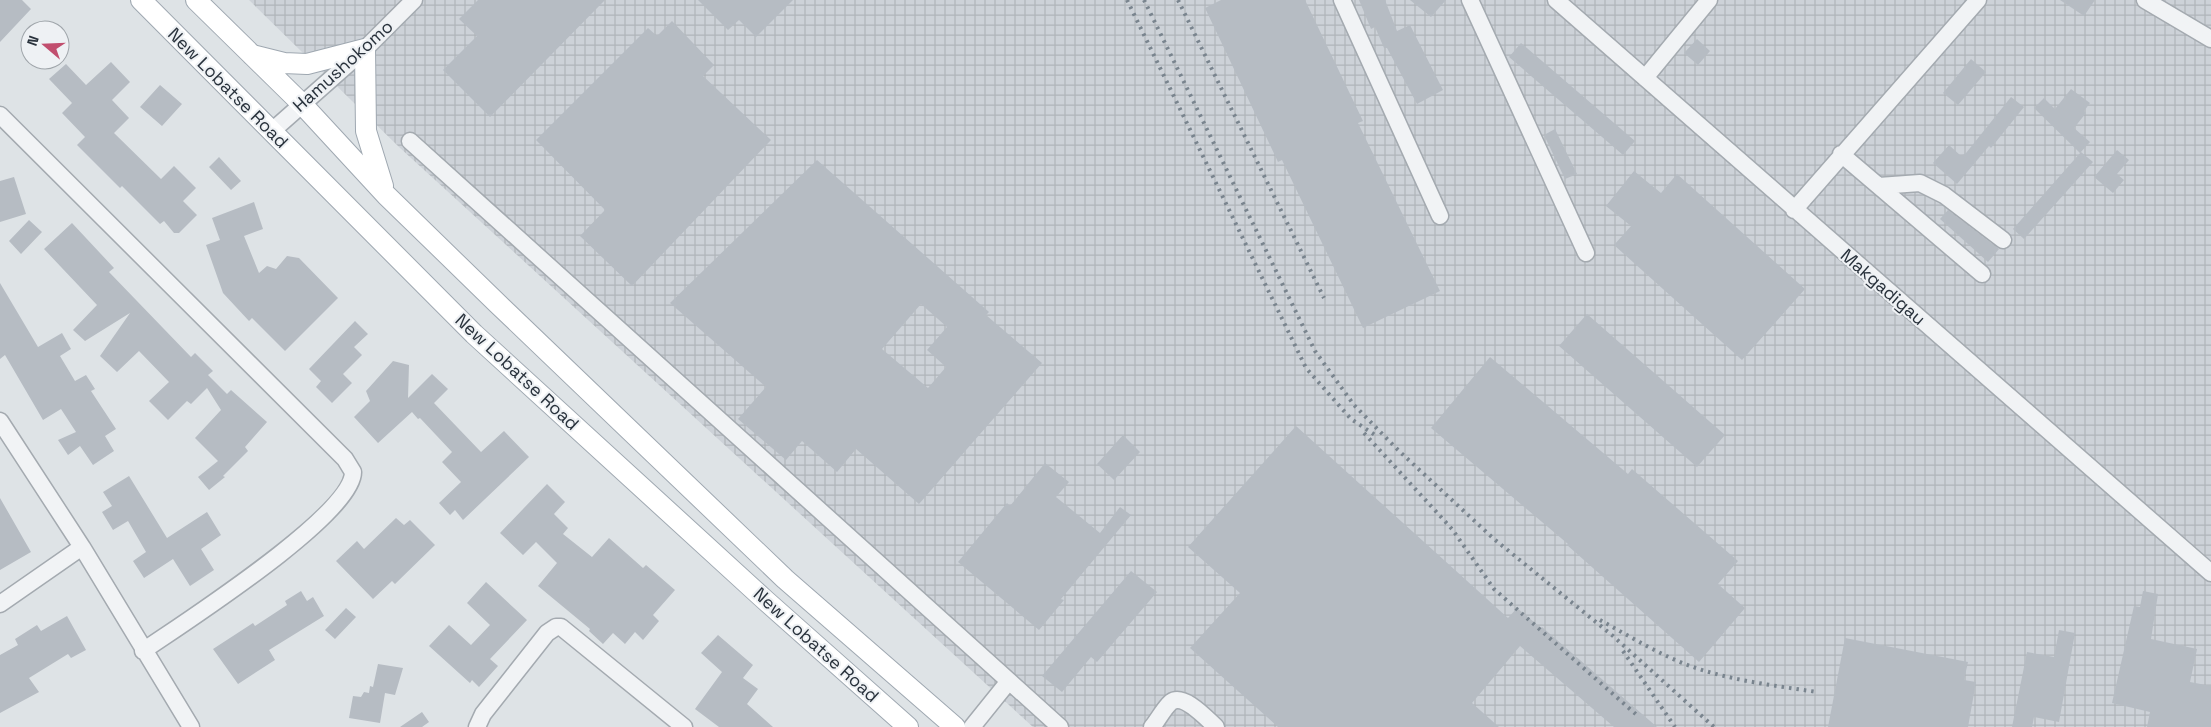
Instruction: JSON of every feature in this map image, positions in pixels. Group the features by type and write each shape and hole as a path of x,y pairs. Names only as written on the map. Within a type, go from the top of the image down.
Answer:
{"main road":[{"name":"New Lobatse Road","path":"141,0 474,334 765,600 908,727"},
{"path":"196,0 302,104 386,195 785,579 955,727"},
{"path":"252,55 284,63 307,64 365,49 366,131 386,195"}],"street":[{"name":"Hamushokomo","path":"272,132 365,49 414,0"},
{"path":"1342,0 1440,216"},
{"path":"1470,0 1586,253"},
{"name":"Makgadigau","path":"1556,0 2211,573"},
{"path":"1645,78 1708,0"},
{"path":"1794,210 1841,154 1978,0"},
{"path":"2145,0 2211,39"},
{"path":"0,115 344,459 353,472 352,484 317,523 263,567 143,651"},
{"path":"410,141 1060,727"},
{"path":"1841,154 1982,274"},
{"path":"1880,186 1920,183 1944,195 2004,240"},
{"path":"0,421 82,548 191,727"},
{"path":"0,604 82,548"},
{"path":"477,726 483,714 547,633 556,627 561,627 673,724"},
{"path":"972,727 1010,681"},
{"path":"1152,727 1172,702 1179,699 1187,702 1216,727"}],"shaded area":[{"path":"249,0 2211,0 2211,727 1033,727 399,147"}],"building":[{"path":"0,0 22,0 31,9 0,42"},
{"path":"478,0 605,0 490,117 443,70 477,36 459,19"},
{"path":"698,0 793,0 756,37 739,20 728,30"},
{"path":"1221,0 1305,0 1363,121 1358,123 1440,291 1363,328 1282,160 1278,162 1205,8"},
{"path":"1359,0 1385,0 1397,31 1410,25 1443,90 1417,104 1387,48 1384,48 1375,27 1371,29"},
{"path":"1410,0 1446,0 1431,17"},
{"path":"2060,0 2095,0 2084,16"},
{"path":"672,21 714,65 703,76 771,140 632,286 580,236 605,210 536,140 648,28 657,36"},
{"path":"1697,39 1710,51 1698,65 1684,53"},
{"path":"1521,43 1635,141 1623,155 1509,57"},
{"path":"1971,59 1986,72 1958,105 1943,93"},
{"path":"111,62 130,82 112,100 129,118 114,133 161,179 174,166 196,188 183,201 197,215 179,233 174,233 164,221 160,224 122,186 120,188 77,145 85,137 62,113 72,103 49,79 59,70 70,70 70,68 86,85"},
{"path":"160,85 182,104 162,126 140,107"},
{"path":"2071,89 2090,103 2084,111 2086,113 2074,128 2090,142 2080,153 2034,108 2044,98 2055,109"},
{"path":"2011,97 2024,107 1991,148 1989,146 1957,184 1933,163 1949,145 1961,156 1966,153"},
{"path":"1555,129 1577,174 1565,179 1544,135"},
{"path":"2117,150 2129,160 2117,174 2124,180 2113,193 2094,177"},
{"path":"2081,152 2093,162 2024,239 2013,229"},
{"path":"219,157 241,181 231,190 209,167"},
{"path":"817,160 989,312 986,315 1042,363 919,504 856,449 837,472 802,441 786,460 738,419 766,387 670,303","holes":["921,304 947,327 927,350 946,367 928,388 882,349"]},
{"path":"1634,171 1661,193 1677,174 1805,289 1742,360 1614,245 1631,226 1606,206"},
{"path":"14,177 26,214 0,222 0,181"},
{"path":"254,202 263,229 244,236 259,273 267,266 276,269 287,256 299,258 338,298 285,351 252,318 249,321 223,293 206,245 220,240 212,218"},
{"path":"1948,210 1999,249 1988,262 1940,219"},
{"path":"29,220 42,232 21,254 9,241"},
{"path":"72,223 114,268 109,272 191,357 195,353 213,371 208,375 227,394 231,390 267,422 245,447 248,451 223,476 225,477 209,490 198,477 218,461 195,438 221,410 207,388 191,404 187,401 168,420 149,401 169,382 139,351 117,372 100,356 130,313 85,341 73,330 97,305 44,249"},
{"path":"0,283 38,347 62,333 71,349 60,356 75,381 86,375 95,389 91,391 116,429 105,436 114,451 93,465 80,446 68,455 58,440 76,432 61,409 43,420 5,355 0,359"},
{"path":"1587,314 1725,435 1697,467 1559,346"},
{"path":"355,321 368,334 354,347 362,355 343,374 352,383 332,403 316,387 321,381 309,369"},
{"path":"1490,357 1628,474 1632,469 1738,561 1718,584 1745,608 1699,662 1568,544 1431,428"},
{"path":"393,361 409,365 408,398 432,374 448,389 434,403 481,452 504,431 529,457 463,520 455,510 450,515 439,503 461,482 442,462 452,452 420,418 418,419 412,412 378,443 354,417 370,401 366,391"},
{"path":"1296,426 1508,618 1517,608 1542,627 1657,727 1614,727 1520,646 1472,703 1499,727 1278,727 1190,648 1240,593 1188,547"},
{"path":"1123,435 1140,452 1114,480 1097,464"},
{"path":"1045,463 1069,482 1056,497 1100,533 1120,507 1131,515 1061,599 1064,600 1039,630 958,562 1007,503 1010,506"},
{"path":"129,476 167,538 207,512 221,535 201,549 214,570 190,586 173,559 144,578 133,561 146,552 128,521 113,530 102,512 112,506 103,492"},
{"path":"547,484 565,502 554,514 568,528 563,534 592,557 609,538 643,568 646,565 675,590 653,615 659,621 643,640 635,632 625,644 613,633 603,644 589,631 590,629 538,586 557,563 536,542 523,555 500,533"},
{"path":"0,498 31,552 0,570"},
{"path":"396,518 404,525 410,520 435,545 395,584 392,581 373,599 336,561 357,541 364,549"},
{"path":"1131,571 1157,592 1097,662 1091,657 1062,692 1042,676"},
{"path":"486,582 527,620 490,659 498,666 479,687 472,680 470,683 429,646 449,625 471,645 490,625 467,603"},
{"path":"301,591 307,601 313,597 324,616 269,650 275,660 238,684 213,649 253,623 255,626 287,605 285,601"},
{"path":"2143,591 2158,594 2151,639 2197,649 2190,682 2211,686 2211,727 2147,727 2150,712 2112,703 2134,606 2140,607"},
{"path":"346,608 356,617 335,639 325,630"},
{"path":"67,616 86,650 71,658 68,654 29,678 39,692 0,713 0,655 18,645 15,639 37,625 41,631"},
{"path":"2059,630 2075,633 2059,722 2034,717 2032,727 2012,727 2027,652 2054,657"},
{"path":"718,635 753,665 743,678 758,689 747,704 773,727 719,727 695,709 722,672 701,653"},
{"path":"1845,638 1968,662 1964,680 1976,682 1968,727 1828,727"},
{"path":"378,664 403,668 395,695 385,693 380,723 349,718 353,696 361,697 364,692 369,693 370,686 373,687"},
{"path":"422,712 429,722 422,727 400,727"}],"railway":[{"path":"1127,0 1306,368 1351,419 1378,437"},
{"path":"1144,0 1315,351 1354,405 1399,451 1494,539 1613,636 1714,727"},
{"path":"1178,0 1324,298"},
{"path":"1364,433 1452,529 1494,589 1639,717"},
{"path":"1600,620 1659,652 1711,673 1741,680 1817,692"},
{"path":"1623,651 1675,727"}]}
